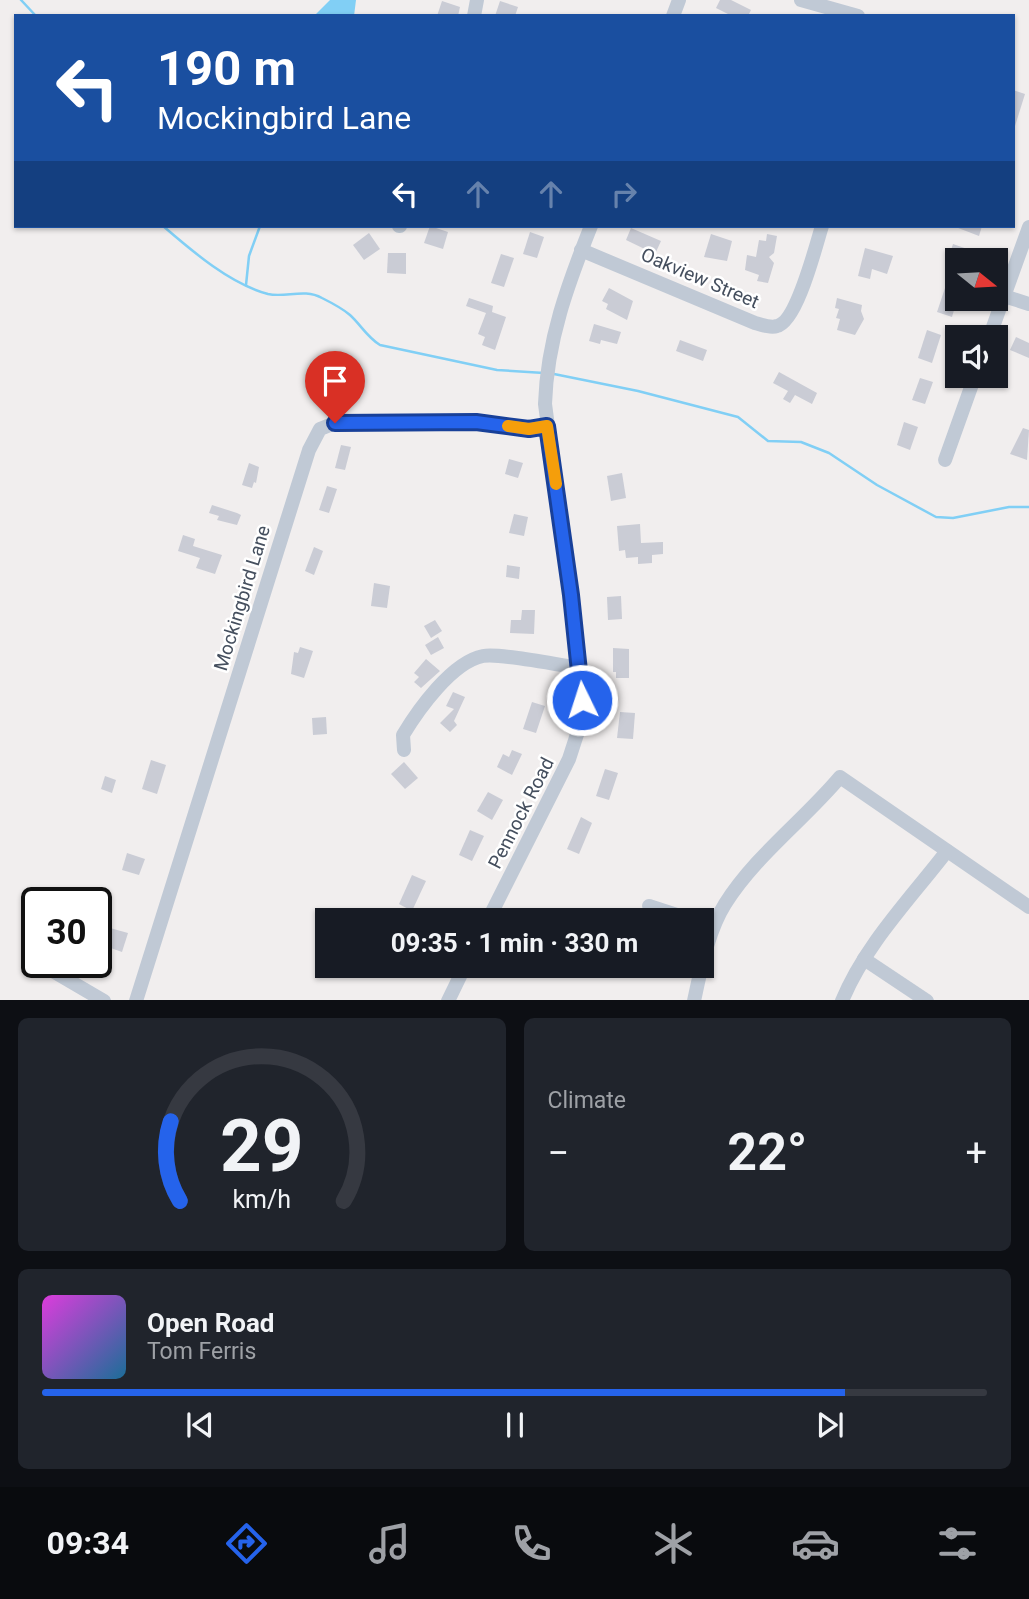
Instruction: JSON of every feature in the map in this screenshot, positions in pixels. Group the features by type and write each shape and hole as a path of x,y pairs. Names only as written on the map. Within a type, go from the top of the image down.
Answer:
{"street":[{"path":"801,0 851,14"},
{"path":"1008,285 1029,227"},
{"name":"Pennock Road","path":"494,908 569,759 581,722 580,668 547,426 546,373 559,311 590,228"},
{"name":"Oakview Street","path":"582,250 755,323 777,327 784,323 795,307 821,228"},
{"path":"1008,297 1029,304"},
{"path":"945,460 971,388"},
{"name":"Mockingbird Lane","path":"136,1000 309,450 320,429 335,423 476,422 529,429 547,426"},
{"path":"404,750 403,735 422,707 454,671 483,656 580,668"},
{"path":"714,918 746,876 813,810 840,777 1029,907"},
{"path":"842,1000 864,959 947,851"},
{"path":"649,906 655,908"},
{"path":"864,959 926,1000"},
{"path":"65,978 104,1000"},
{"path":"448,1000 459,978"},
{"path":"694,1000 698,978"}],"water":[{"path":"330,0 356,0 354,14 316,14"}],"building":[{"path":"720,0 731,0 751,10 749,14 728,14 716,8"},
{"path":"442,1 460,7 458,14 438,14"},
{"path":"500,1 518,7 516,14 496,14"},
{"path":"1015,91 1025,94 1015,126"},
{"path":"429,228 448,232 443,249 424,243"},
{"path":"631,228 661,241 655,254 626,240"},
{"path":"958,228 981,228 979,236"},
{"path":"530,232 544,237 537,258 523,254"},
{"path":"369,233 380,249 364,260 353,245"},
{"path":"711,234 732,241 727,261 704,257"},
{"path":"767,234 777,236 774,253 769,257 774,263 768,283 757,281 759,275 745,270 747,255 756,257 759,240 766,241"},
{"path":"865,248 893,256 887,274 872,269 870,279 858,276"},
{"path":"388,253 406,253 406,274 387,273"},
{"path":"501,254 514,258 504,287 491,283"},
{"path":"609,288 633,301 627,320 606,309 608,304 602,301"},
{"path":"945,288 945,312 953,312 952,317 937,312"},
{"path":"469,298 493,306 492,312 506,317 495,350 482,345 485,337 478,334 486,313 466,306"},
{"path":"837,298 862,305 864,319 855,335 837,330 840,319 836,318 839,309 835,308"},
{"path":"594,324 621,332 617,344 601,340 600,344 589,341"},
{"path":"927,330 941,335 932,363 918,358"},
{"path":"1016,337 1029,343 1029,358 1010,350"},
{"path":"680,340 707,350 703,361 676,351"},
{"path":"779,372 817,393 812,404 795,395 790,403 783,399 788,391 773,383"},
{"path":"920,378 933,382 925,404 912,400"},
{"path":"904,422 918,427 910,450 897,445"},
{"path":"1023,428 1029,430 1027,460 1010,454"},
{"path":"341,445 351,447 345,470 335,468"},
{"path":"509,459 523,463 518,478 505,474"},
{"path":"249,463 259,467 256,483 254,482 252,488 242,485"},
{"path":"622,473 626,498 611,501 607,476"},
{"path":"327,486 337,489 329,513 319,510"},
{"path":"212,505 241,515 237,525 217,520 219,516 209,513"},
{"path":"514,514 528,517 524,536 509,533"},
{"path":"640,524 641,543 663,542 663,554 652,555 652,563 638,564 638,557 626,558 625,550 619,551 617,526"},
{"path":"183,535 195,539 193,546 222,555 215,574 196,568 200,558 178,551"},
{"path":"314,547 323,551 314,575 305,571"},
{"path":"507,565 520,567 519,579 506,577"},
{"path":"374,583 390,586 387,608 371,606"},
{"path":"621,596 622,619 608,620 607,597"},
{"path":"522,610 535,610 534,634 510,633 511,620 521,620"},
{"path":"435,620 442,631 431,638 424,626"},
{"path":"438,637 444,648 431,655 425,645"},
{"path":"300,647 313,651 304,678 291,674 294,652 298,653"},
{"path":"613,648 629,649 629,678 616,678 616,672 613,672"},
{"path":"426,659 440,671 421,688 414,682 419,677 414,673"},
{"path":"453,692 465,697 454,721 457,725 450,732 440,723 454,709 446,706"},
{"path":"532,702 545,706 536,733 523,729"},
{"path":"620,712 635,713 633,739 617,738"},
{"path":"326,717 327,734 313,735 312,718"},
{"path":"512,750 522,754 512,775 497,767 503,754 509,757"},
{"path":"151,760 166,765 157,794 142,789"},
{"path":"404,762 418,778 405,789 391,774"},
{"path":"605,769 618,773 609,800 596,796"},
{"path":"105,776 116,780 112,793 101,789"},
{"path":"488,792 503,800 492,820 477,811"},
{"path":"581,817 592,823 579,854 567,849"},
{"path":"470,830 484,836 472,861 459,855"},
{"path":"127,853 145,859 139,875 122,870"},
{"path":"412,875 426,881 413,908 399,904"},
{"path":"112,929 128,933 122,952 112,948"}],"waterway":[{"path":"21,0 34,14"},
{"path":"165,228 212,266 240,283 268,294 302,293 315,295 332,303 350,315 380,345 497,370 544,373"},
{"path":"246,285 249,256 259,228"},
{"path":"554,374 638,391 738,417 768,441 801,442 829,453 877,485 936,517 953,518 1009,507 1029,507"}],"slow traffic":[{"path":"508,426 529,429 547,426 556,484"}],"route":[{"path":"335,423 476,422 520,429 547,426 582,675 582,700"}]}
